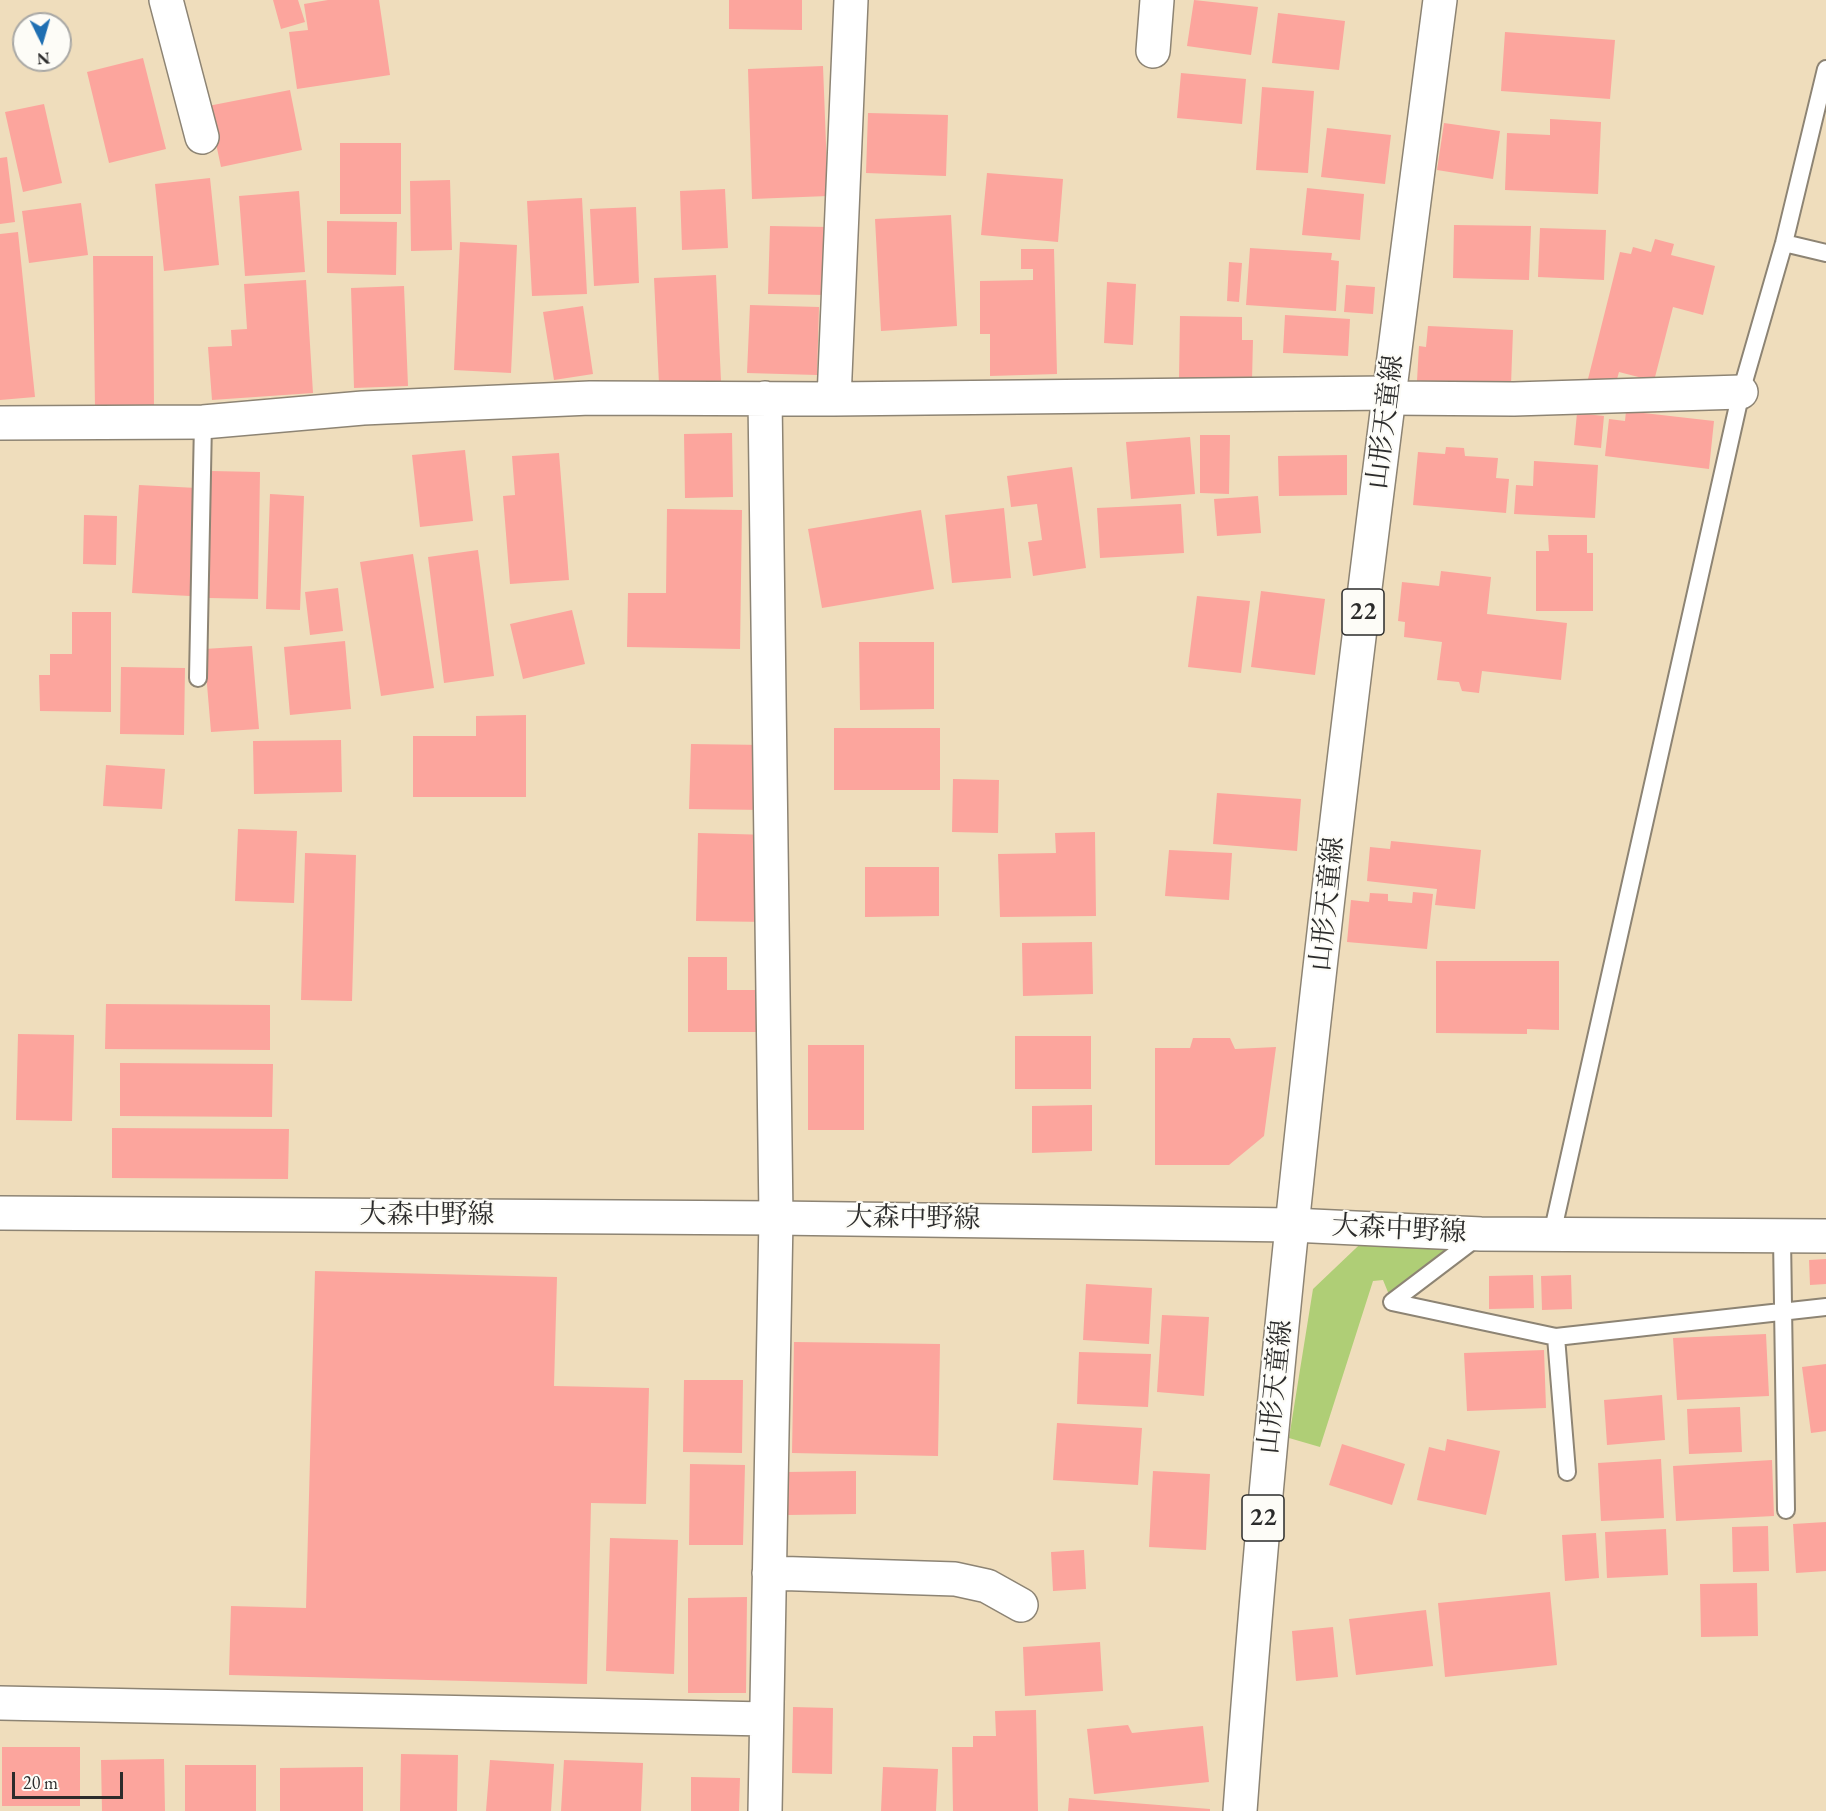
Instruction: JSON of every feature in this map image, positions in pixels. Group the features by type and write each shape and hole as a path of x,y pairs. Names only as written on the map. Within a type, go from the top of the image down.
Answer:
{"street":[{"path":"166,0 202,137"},
{"path":"834,399 850,0"},
{"path":"1153,51 1157,0"},
{"name":"山形天童線","path":"1240,1811 1255,1598 1292,1225 1344,762 1440,0"},
{"path":"0,423 203,422 363,408 590,398 1389,396 1525,399 1741,392"},
{"path":"765,398 776,1218 765,1811"},
{"name":"大森中野線","path":"0,1213 776,1218 1292,1225 1481,1234 1826,1236"},
{"path":"769,1573 955,1579 987,1586 1022,1605"},
{"path":"0,1703 766,1719"}],"lane":[{"path":"1552,1234 1741,392 1784,243 1826,69"},
{"path":"1784,243 1826,253"},
{"path":"198,678 203,422"},
{"path":"1481,1234 1392,1302 1556,1337 1826,1307"},
{"path":"1782,1237 1786,1510"},
{"path":"1556,1337 1567,1472"}],"green space":[{"path":"1376,1229 1481,1234 1392,1302 1383,1280 1373,1281 1320,1447 1289,1438 1313,1289"}],"building":[{"path":"273,0 298,0 305,22 281,29"},
{"path":"328,0 379,0 390,75 297,89 289,32 308,30 304,4"},
{"path":"729,0 802,0 802,30 729,29"},
{"path":"1194,0 1258,7 1251,55 1187,46"},
{"path":"1278,13 1345,21 1339,70 1272,63"},
{"path":"1505,32 1615,40 1610,99 1501,91"},
{"path":"143,58 166,149 109,163 87,72"},
{"path":"823,66 828,196 752,199 748,69"},
{"path":"1181,73 1246,79 1242,124 1177,118"},
{"path":"1262,87 1314,91 1308,173 1256,170"},
{"path":"290,90 302,150 221,167 208,106"},
{"path":"44,104 62,183 23,192 5,112"},
{"path":"868,113 948,115 946,176 866,173"},
{"path":"1550,119 1601,122 1598,194 1505,190 1507,133 1550,135"},
{"path":"1444,123 1500,131 1493,179 1437,170"},
{"path":"1327,128 1391,135 1385,184 1321,177"},
{"path":"340,143 401,143 401,214 340,214"},
{"path":"7,157 15,222 0,224 0,158"},
{"path":"987,173 1063,179 1058,242 981,235"},
{"path":"210,178 219,265 164,271 155,184"},
{"path":"450,180 452,250 411,251 410,181"},
{"path":"1307,188 1364,194 1360,240 1302,235"},
{"path":"725,189 728,248 682,250 680,191"},
{"path":"299,191 305,272 245,276 239,196"},
{"path":"582,198 587,294 532,296 527,201"},
{"path":"81,203 88,255 29,263 22,211"},
{"path":"636,207 639,283 594,286 590,209"},
{"path":"951,215 957,326 881,331 875,219"},
{"path":"327,221 397,222 396,275 327,273"},
{"path":"1454,225 1531,226 1529,280 1453,278"},
{"path":"770,226 829,227 827,295 768,294"},
{"path":"1540,228 1606,230 1604,280 1538,277"},
{"path":"18,232 35,397 0,400 0,234"},
{"path":"1655,239 1674,244 1671,255 1715,266 1703,315 1673,307 1654,381 1619,372 1615,386 1588,379 1620,252 1631,254 1633,247 1651,252"},
{"path":"460,242 517,245 511,373 454,370"},
{"path":"1250,248 1332,253 1331,260 1339,261 1336,311 1246,305"},
{"path":"1021,249 1054,249 1057,374 990,376 990,334 980,334 980,281 1033,280 1033,269 1021,269"},
{"path":"93,256 153,256 154,408 95,409"},
{"path":"1229,262 1242,263 1239,302 1227,301"},
{"path":"716,275 721,381 659,384 654,278"},
{"path":"306,280 313,393 212,400 208,347 232,346 231,330 247,329 244,284"},
{"path":"1107,282 1136,284 1133,345 1104,343"},
{"path":"1346,285 1375,287 1373,314 1344,312"},
{"path":"404,286 408,386 354,388 351,288"},
{"path":"750,305 819,307 817,375 747,373"},
{"path":"583,306 593,374 554,380 543,312"},
{"path":"1285,315 1350,319 1348,356 1283,353"},
{"path":"1180,316 1242,317 1242,340 1253,340 1252,380 1179,379"},
{"path":"1428,326 1513,330 1511,385 1417,381 1419,346 1426,347"},
{"path":"1626,411 1714,421 1709,469 1605,456 1609,419 1625,421"},
{"path":"1577,413 1604,416 1601,448 1574,445"},
{"path":"732,433 733,497 685,498 684,434"},
{"path":"1200,435 1230,435 1229,494 1200,493"},
{"path":"1190,437 1195,494 1131,499 1126,442"},
{"path":"1446,447 1464,448 1465,456 1498,458 1496,478 1509,479 1506,513 1413,505 1418,452 1445,454"},
{"path":"465,450 473,521 420,527 412,455"},
{"path":"559,453 569,580 510,584 503,496 515,495 512,456"},
{"path":"1347,455 1347,495 1279,496 1278,456"},
{"path":"1534,461 1598,465 1595,518 1514,514 1516,485 1533,486"},
{"path":"1072,467 1086,568 1033,576 1028,542 1042,540 1037,504 1011,507 1007,476"},
{"path":"211,471 260,472 258,599 209,598"},
{"path":"139,485 197,488 190,596 132,593"},
{"path":"270,494 304,496 300,610 266,609"},
{"path":"1258,496 1261,533 1217,536 1214,499"},
{"path":"1181,504 1184,553 1100,558 1097,508"},
{"path":"1004,508 1011,578 952,583 945,515"},
{"path":"667,509 742,510 740,649 627,647 628,593 666,593"},
{"path":"921,510 934,589 822,608 808,529"},
{"path":"84,515 117,516 116,565 83,564"},
{"path":"1548,535 1587,535 1587,553 1593,553 1593,611 1536,611 1536,551 1549,551"},
{"path":"478,550 494,676 444,683 428,557"},
{"path":"413,554 434,688 381,696 360,562"},
{"path":"1441,571 1491,577 1487,614 1567,623 1561,680 1482,671 1479,693 1462,691 1459,682 1437,680 1442,642 1404,637 1405,622 1398,621 1402,582 1439,586"},
{"path":"338,588 343,631 310,635 305,592"},
{"path":"1261,591 1325,599 1315,675 1251,667"},
{"path":"1197,596 1250,601 1241,673 1188,667"},
{"path":"572,610 585,664 523,679 510,624"},
{"path":"72,612 111,612 111,712 40,711 39,675 50,675 50,654 72,654"},
{"path":"345,641 351,709 290,715 284,647"},
{"path":"859,642 934,642 934,709 860,710"},
{"path":"252,646 259,729 211,732 204,649"},
{"path":"121,667 185,668 184,735 120,734"},
{"path":"526,715 526,797 413,797 413,736 476,736 476,716"},
{"path":"834,728 940,728 940,790 834,790"},
{"path":"341,740 342,792 254,794 253,741"},
{"path":"691,744 766,745 765,810 689,809"},
{"path":"106,765 165,769 162,809 103,806"},
{"path":"953,779 999,780 998,833 952,832"},
{"path":"1217,793 1301,799 1297,851 1213,844"},
{"path":"238,829 297,831 294,903 235,901"},
{"path":"1095,832 1096,916 1000,917 998,854 1056,853 1055,833"},
{"path":"698,833 770,835 768,922 696,921"},
{"path":"1391,841 1481,850 1475,909 1435,905 1437,889 1367,881 1370,847 1390,849"},
{"path":"1169,850 1232,853 1229,900 1165,896"},
{"path":"305,853 356,855 352,1001 301,1000"},
{"path":"865,867 939,867 939,916 865,917"},
{"path":"1413,892 1433,894 1427,949 1347,942 1351,900 1369,902 1370,893 1388,894 1388,901 1412,903"},
{"path":"1092,942 1093,994 1023,996 1022,943"},
{"path":"688,957 727,957 727,990 760,990 760,1032 688,1032"},
{"path":"1436,961 1559,961 1559,1030 1527,1029 1527,1034 1436,1033"},
{"path":"106,1004 270,1005 270,1050 105,1049"},
{"path":"18,1034 74,1035 72,1121 16,1120"},
{"path":"1015,1036 1091,1036 1091,1089 1015,1089"},
{"path":"1193,1038 1230,1038 1235,1049 1276,1047 1264,1136 1229,1165 1155,1165 1155,1048 1190,1048"},
{"path":"808,1045 864,1045 864,1130 808,1130"},
{"path":"120,1063 273,1064 272,1117 120,1116"},
{"path":"1092,1105 1092,1151 1032,1153 1032,1106"},
{"path":"112,1128 289,1129 288,1179 112,1178"},
{"path":"1826,1259 1826,1284 1810,1285 1809,1260"},
{"path":"315,1271 557,1277 554,1386 649,1388 646,1504 591,1503 587,1684 229,1675 231,1606 306,1608"},
{"path":"1533,1275 1534,1308 1489,1309 1489,1276"},
{"path":"1571,1275 1572,1309 1542,1310 1541,1276"},
{"path":"1086,1284 1152,1288 1149,1344 1083,1340"},
{"path":"1162,1315 1209,1317 1204,1396 1157,1392"},
{"path":"1766,1334 1769,1396 1677,1400 1673,1338"},
{"path":"794,1342 940,1344 938,1456 792,1453"},
{"path":"1544,1350 1546,1408 1467,1411 1464,1353"},
{"path":"1079,1352 1151,1354 1148,1407 1077,1404"},
{"path":"1826,1364 1826,1431 1811,1433 1802,1367"},
{"path":"684,1380 743,1380 742,1453 683,1452"},
{"path":"1662,1395 1665,1440 1607,1445 1604,1400"},
{"path":"1740,1407 1742,1452 1689,1454 1687,1409"},
{"path":"1057,1423 1142,1428 1138,1485 1053,1480"},
{"path":"1447,1439 1500,1451 1486,1515 1417,1500 1429,1447 1445,1451"},
{"path":"1342,1444 1405,1464 1392,1505 1329,1485"},
{"path":"1661,1459 1664,1518 1601,1521 1598,1463"},
{"path":"1772,1460 1774,1516 1676,1521 1673,1466"},
{"path":"690,1464 745,1465 743,1545 689,1545"},
{"path":"856,1471 856,1514 788,1515 787,1472"},
{"path":"1153,1471 1210,1474 1206,1550 1149,1547"},
{"path":"1826,1522 1826,1571 1796,1573 1793,1524"},
{"path":"1768,1526 1769,1571 1733,1572 1732,1527"},
{"path":"1666,1529 1668,1575 1607,1578 1605,1532"},
{"path":"1596,1533 1599,1578 1565,1581 1562,1535"},
{"path":"610,1538 678,1540 674,1674 606,1671"},
{"path":"1084,1550 1086,1589 1053,1591 1051,1552"},
{"path":"1757,1583 1758,1636 1701,1637 1700,1584"},
{"path":"1550,1592 1557,1665 1445,1677 1438,1603"},
{"path":"747,1597 746,1693 688,1693 688,1598"},
{"path":"1426,1610 1433,1666 1356,1675 1349,1619"},
{"path":"1333,1627 1338,1677 1296,1681 1292,1631"},
{"path":"1100,1642 1103,1691 1025,1696 1023,1647"},
{"path":"793,1707 833,1708 832,1774 792,1773"},
{"path":"1036,1710 1038,1811 953,1811 952,1747 973,1747 973,1736 996,1736 995,1711"},
{"path":"1128,1725 1132,1733 1203,1726 1209,1782 1094,1794 1087,1729"},
{"path":"2,1747 80,1747 80,1806 2,1806"},
{"path":"401,1754 458,1755 457,1811 400,1811"},
{"path":"164,1759 165,1811 102,1811 101,1760"},
{"path":"490,1760 554,1764 551,1811 486,1811"},
{"path":"564,1760 643,1763 641,1811 561,1811"},
{"path":"185,1765 256,1765 256,1811 185,1811"},
{"path":"363,1767 363,1811 280,1811 280,1768"},
{"path":"883,1767 938,1769 936,1811 881,1811"},
{"path":"691,1777 740,1778 739,1811 691,1811"},
{"path":"1069,1798 1210,1809 1210,1811 1068,1811"}]}
